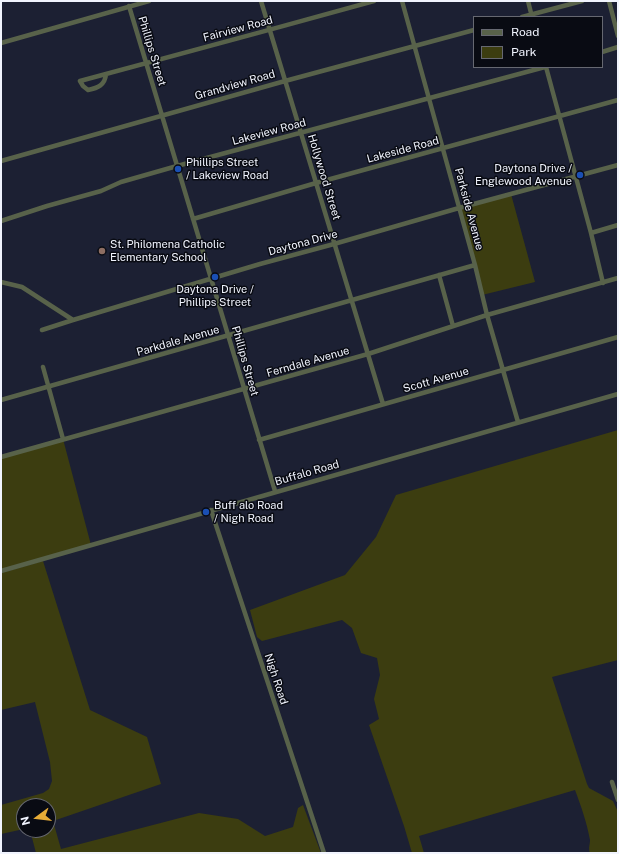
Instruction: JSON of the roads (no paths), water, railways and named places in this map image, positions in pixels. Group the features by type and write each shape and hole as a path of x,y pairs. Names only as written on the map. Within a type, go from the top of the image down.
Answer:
{"street":[{"path":"1,43 149,1"},
{"name":"Hollywood Street","path":"261,1 383,404"},
{"name":"Fairview Road","path":"106,74 102,84 97,88 88,90 83,86 80,80 146,64 374,1"},
{"name":"Parkside Avenue","path":"402,1 475,265 487,316 518,422"},
{"path":"528,1 532,16 582,1"},
{"path":"609,1 618,36"},
{"name":"Phillips Street","path":"127,7 162,116 275,491"},
{"name":"Grandview Road","path":"1,161 285,81 473,30"},
{"path":"603,52 618,47"},
{"name":"Lakeview Road","path":"1,221 101,191 121,182 177,166 541,68"},
{"path":"545,68 576,176 603,283"},
{"name":"Lakeside Road","path":"193,218 618,100"},
{"name":"Daytona Drive","path":"42,330 210,278 618,165"},
{"path":"591,233 618,225"},
{"name":"Parkdale Avenue","path":"1,400 475,265"},
{"path":"439,276 453,326"},
{"name":"Ferndale Avenue","path":"1,457 368,354 453,326 618,278"},
{"path":"1,282 22,287 73,320"},
{"name":"Scott Avenue","path":"259,440 618,337"},
{"path":"43,367 63,439"},
{"name":"Buffalo Road","path":"1,570 618,394"},
{"name":"Nigh Road","path":"211,510 324,853"},
{"path":"612,782 618,800"}],"place":[{"name":"Phillips Street / Lakeview Road","path":"178,169"},
{"name":"Daytona Drive / Englewood Avenue","path":"580,175"},
{"name":"St. Philomena Catholic Elementary School","path":"102,251"},
{"name":"Daytona Drive / Phillips Street","path":"215,277"},
{"name":"Buff alo Road / Nigh Road","path":"206,512"}]}
